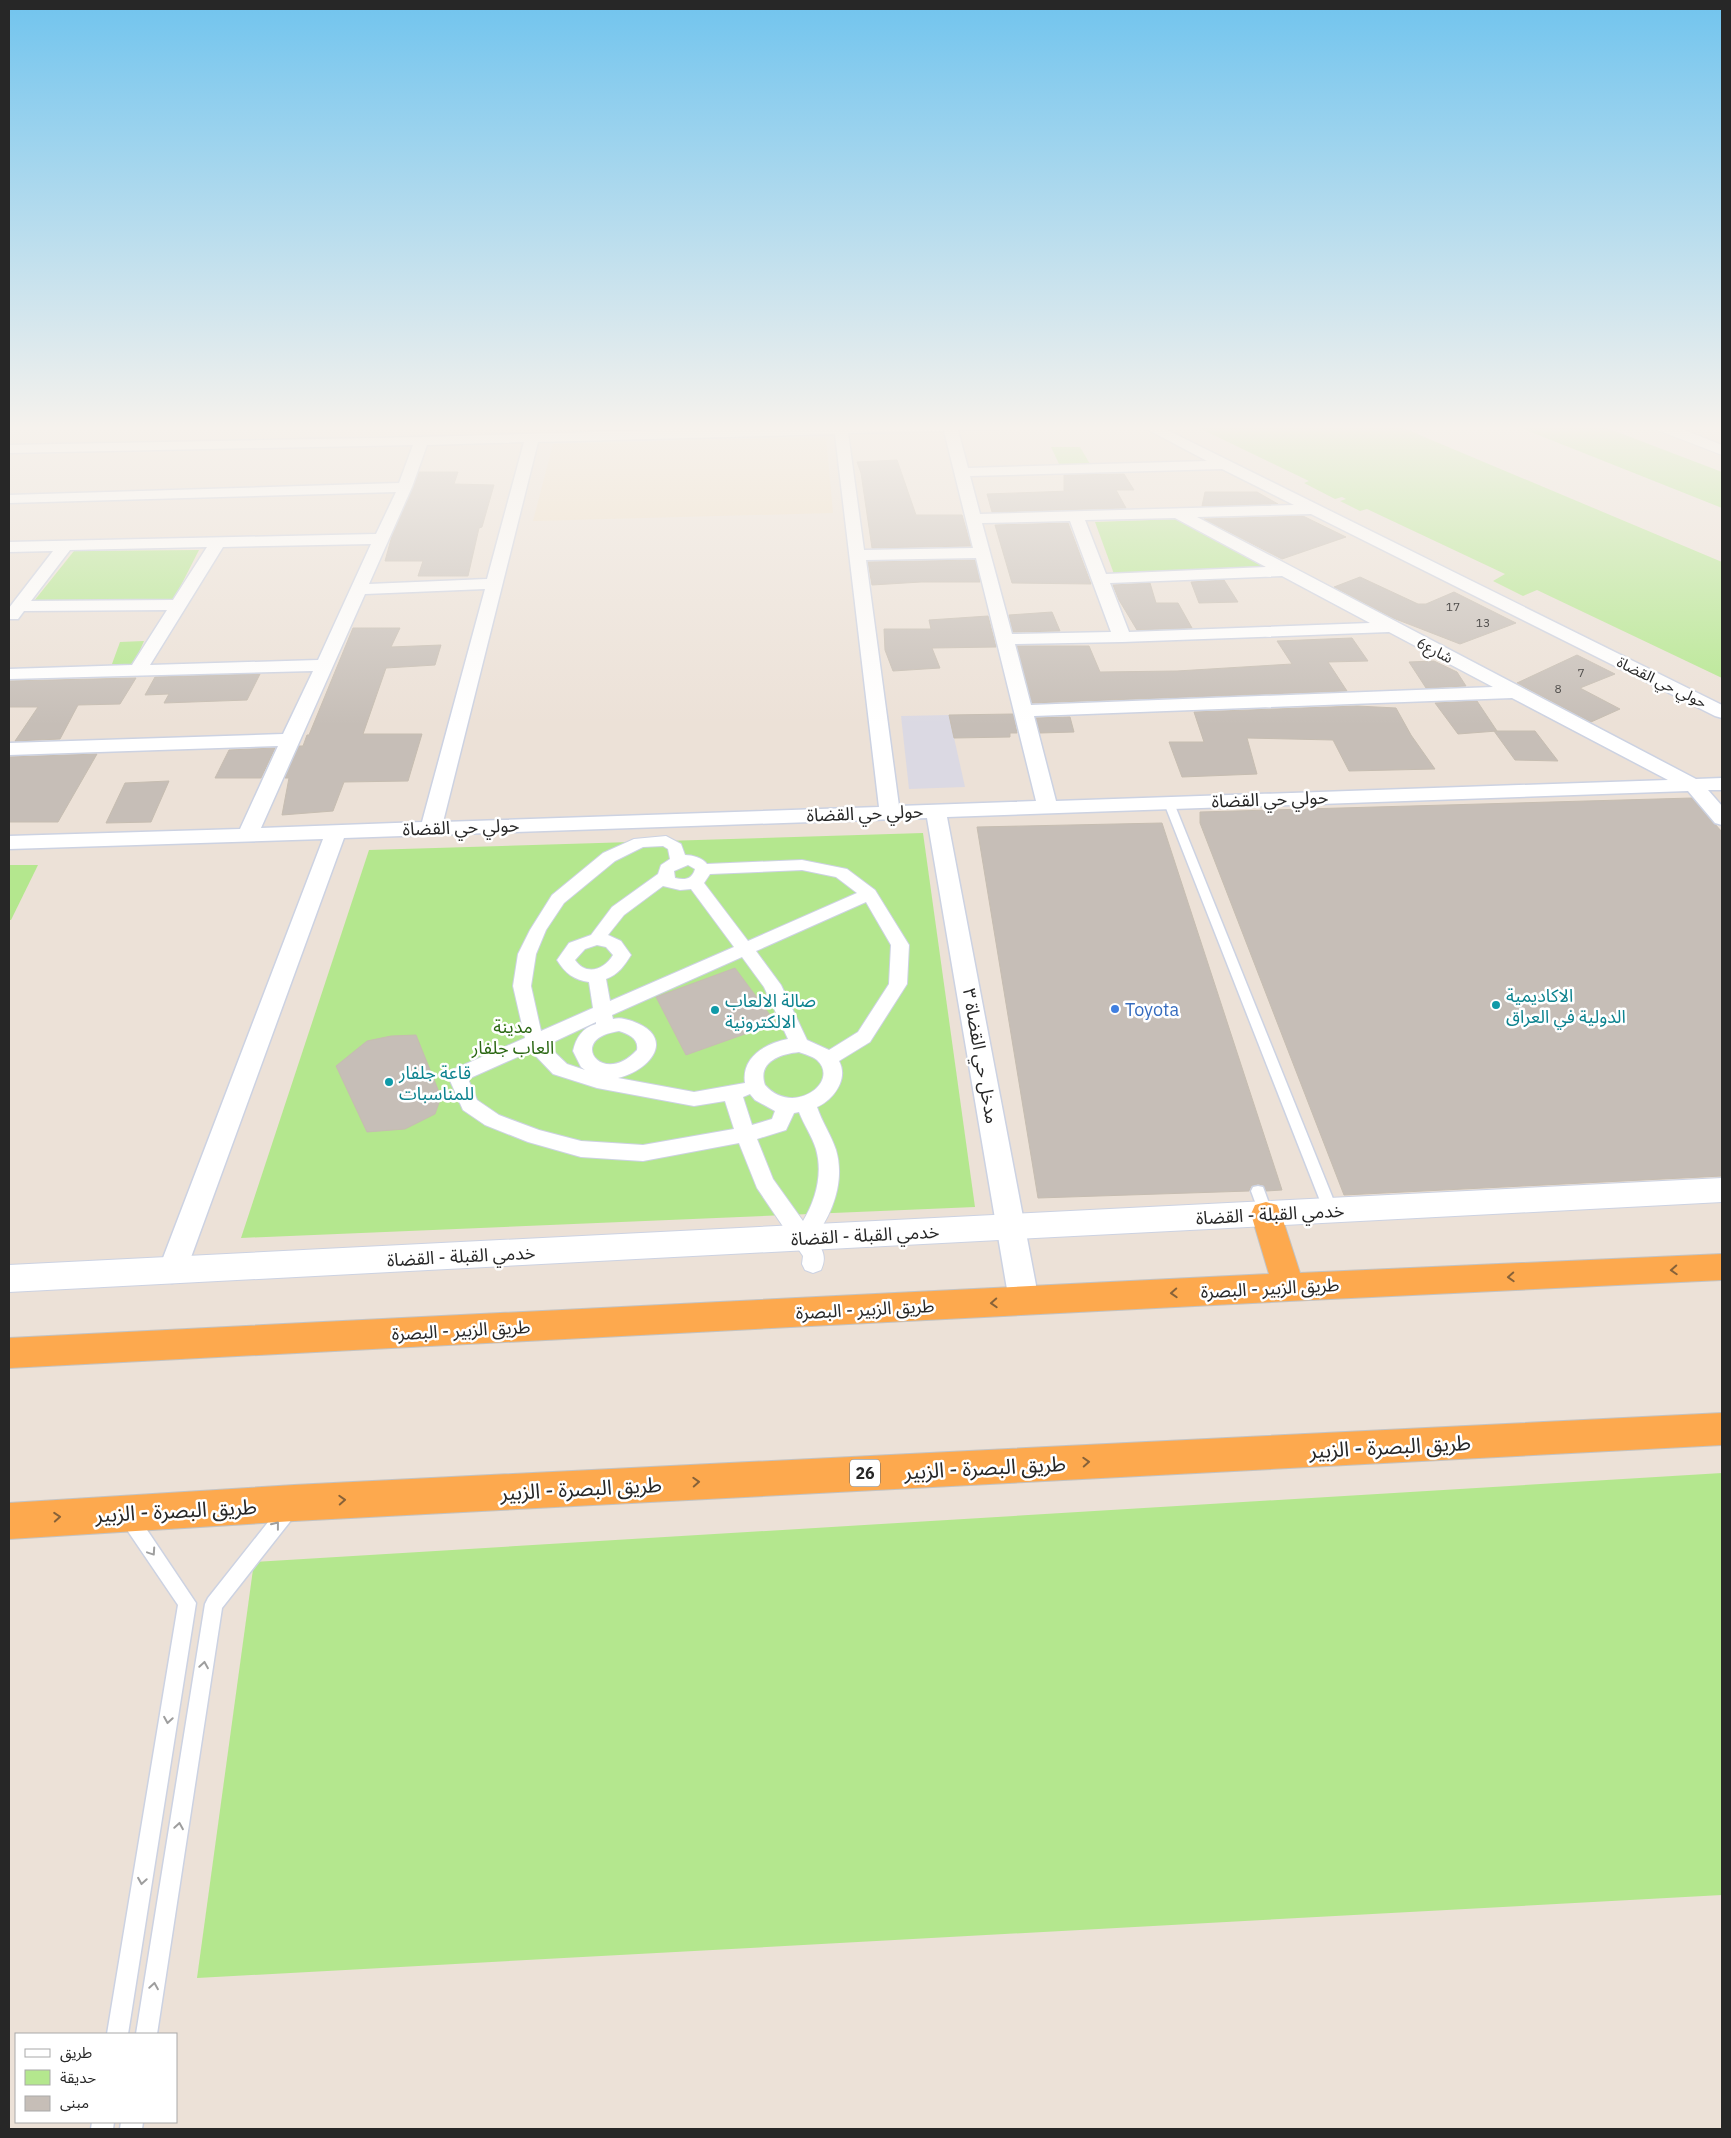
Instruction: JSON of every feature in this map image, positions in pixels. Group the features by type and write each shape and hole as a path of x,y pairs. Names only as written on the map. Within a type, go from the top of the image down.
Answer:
{"highway":[{"path":"1262,1202 1289,1287"},
{"name":"طريق الزبير - البصرة","path":"9,1353 1289,1287 1722,1268"},
{"name":"طريق البصرة - الزبير","path":"9,1521 125,1512 1722,1429"}],"street":[{"path":"248,834 387,525"},
{"path":"432,828 494,584 513,525"},
{"path":"853,525 890,812"},
{"path":"975,525 1048,807"},
{"path":"1079,525 1122,637"},
{"name":"شارع6","path":"1200,525 1390,627 1693,785"},
{"name":"حولي حي القضاة","path":"1346,525 1722,712"},
{"path":"9,547 381,539"},
{"path":"137,671 218,542"},
{"path":"14,612 65,546"},
{"path":"857,555 982,553"},
{"path":"1100,579 1284,571"},
{"path":"359,588 494,584"},
{"path":"14,612 179,605"},
{"path":"1004,639 1122,637 1390,627"},
{"path":"9,674 325,664"},
{"path":"1022,711 1517,692"},
{"path":"9,748 291,740"},
{"name":"حولي حي القضاة","path":"9,843 1722,784"},
{"path":"1693,785 1722,819"},
{"name":"مدخل حي القضاة ٣","path":"936,811 1024,1301"},
{"path":"172,1271 336,832"},
{"path":"678,861 675,847 666,841 640,842 609,857 558,899 538,930 528,954 522,986 532,1033 539,1049 560,1069 597,1081 694,1099 755,1087"},
{"path":"800,1045 772,985 744,949 699,876 699,864 689,860 678,861 669,865 665,871 665,877 670,882 677,884 699,876 802,865 842,872 869,894 900,945 898,984 864,1037 828,1059"},
{"path":"597,939 602,930 630,900 665,877"},
{"path":"796,1105 779,1125 746,1134 643,1153 581,1149 535,1136 492,1120 470,1105 457,1076 536,1042 604,1019 744,949 869,894"},
{"path":"597,939 610,941 619,946 622,955 614,968 597,976 583,975 571,970 566,960 571,950 582,942 597,939"},
{"path":"597,976 604,1019"},
{"path":"800,1045 820,1052 828,1059 833,1069 833,1080 828,1090 819,1099 796,1105 773,1102 762,1096 755,1087 752,1077 755,1066 762,1057 779,1048 800,1045"},
{"path":"732,1093 738,1117 746,1134 752,1156 764,1182 808,1251"},
{"path":"796,1105 827,1153 826,1195 816,1220 808,1251"},
{"name":"خدمي القبلة - القضاة","path":"9,1279 172,1271 808,1251 1012,1227 1262,1202 1331,1210 1722,1190"}],"lane":[{"path":"1169,803 1331,1210"},
{"path":"146,2033 214,1604 294,1503"},
{"path":"117,2033 186,1603 125,1512"}],"shaded area":[{"path":"949,715 965,787 909,789 901,716"}],"green space":[{"path":"1096,525 1189,525 1265,566 1114,574"},
{"path":"1400,525 1633,525 1722,562 1722,678 1537,590 1523,596 1493,581 1505,574"},
{"path":"199,550 173,601 34,601 74,551"},
{"path":"144,641 134,664 112,664 120,642"},
{"name":"مدينة العاب جلفار","path":"923,833 975,1207 241,1238 369,850"},
{"path":"9,865 38,865 11,920 9,920"},
{"path":"1722,1473 1722,1895 197,1978 254,1562"}],"building":[{"path":"397,525 483,525 479,528 468,576 418,576 423,561 385,561"},
{"path":"869,525 965,525 971,546 872,548"},
{"path":"995,525 1069,525 1091,584 1012,583"},
{"path":"1215,525 1321,525 1346,537 1282,559"},
{"path":"975,560 980,582 921,582 872,585 868,562"},
{"path":"1360,577 1418,604 1426,604 1454,592 1516,623 1460,644 1393,618 1334,587"},
{"path":"1224,580 1238,602 1199,603 1191,582"},
{"path":"1150,583 1156,603 1178,603 1192,628 1137,630 1119,600 1113,585"},
{"path":"1052,612 1060,631 1013,632 1009,615"},
{"path":"988,616 996,647 932,648 940,668 893,671 885,650 884,629 931,629 929,620"},
{"path":"353,628 400,628 391,647 441,645 435,665 386,668 363,734 422,734 408,781 344,782 333,811 282,815 289,778 285,778 299,746 303,746 307,735 309,735"},
{"path":"1352,638 1368,661 1328,662 1347,691 1032,703 1017,646 1089,646 1100,672 1177,671 1292,664 1277,641"},
{"path":"1577,655 1615,674 1580,688 1620,709 1591,722 1517,683"},
{"path":"1434,661 1457,672 1466,686 1426,688 1409,662"},
{"path":"260,674 247,700 164,703 169,694 145,695 155,677"},
{"path":"136,678 120,704 78,705 60,739 15,741 38,707 9,707 9,681"},
{"path":"1477,701 1497,731 1458,734 1435,703"},
{"path":"1357,706 1396,708 1411,735 1435,769 1349,771 1333,740 1247,738 1257,774 1182,777 1169,742 1204,742 1194,712"},
{"path":"1013,714 1017,733 1010,733 1010,737 954,738 949,715"},
{"path":"1070,717 1074,732 1040,733 1036,718"},
{"path":"1494,731 1535,731 1558,761 1515,760"},
{"path":"275,748 261,778 215,778 229,750"},
{"path":"97,754 58,822 9,822 9,757"},
{"path":"169,781 151,822 106,823 125,783"},
{"name":"الاكاديمية الدولية في العراق","path":"1692,798 1722,832 1722,1176 1344,1195 1200,823 1200,812"},
{"name":"Toyota","path":"1162,823 1282,1190 1266,1191 1263,1185 1258,1184 1251,1186 1249,1191 1038,1198 977,827"},
{"name":"صالة الالعاب الالكترونية","path":"735,968 776,1023 686,1055 656,997"},
{"name":"قاعة جلفار للمناسبات","path":"416,1035 441,1097 435,1114 405,1129 367,1132 336,1066 367,1041 391,1036"}],"place":[{"name":"الاكاديمية الدولية في العراق","path":"1496,1005"},
{"name":"Toyota","path":"1115,1009"},
{"name":"صالة الالعاب الالكترونية","path":"715,1010"},
{"name":"قاعة جلفار للمناسبات","path":"389,1082"}]}
